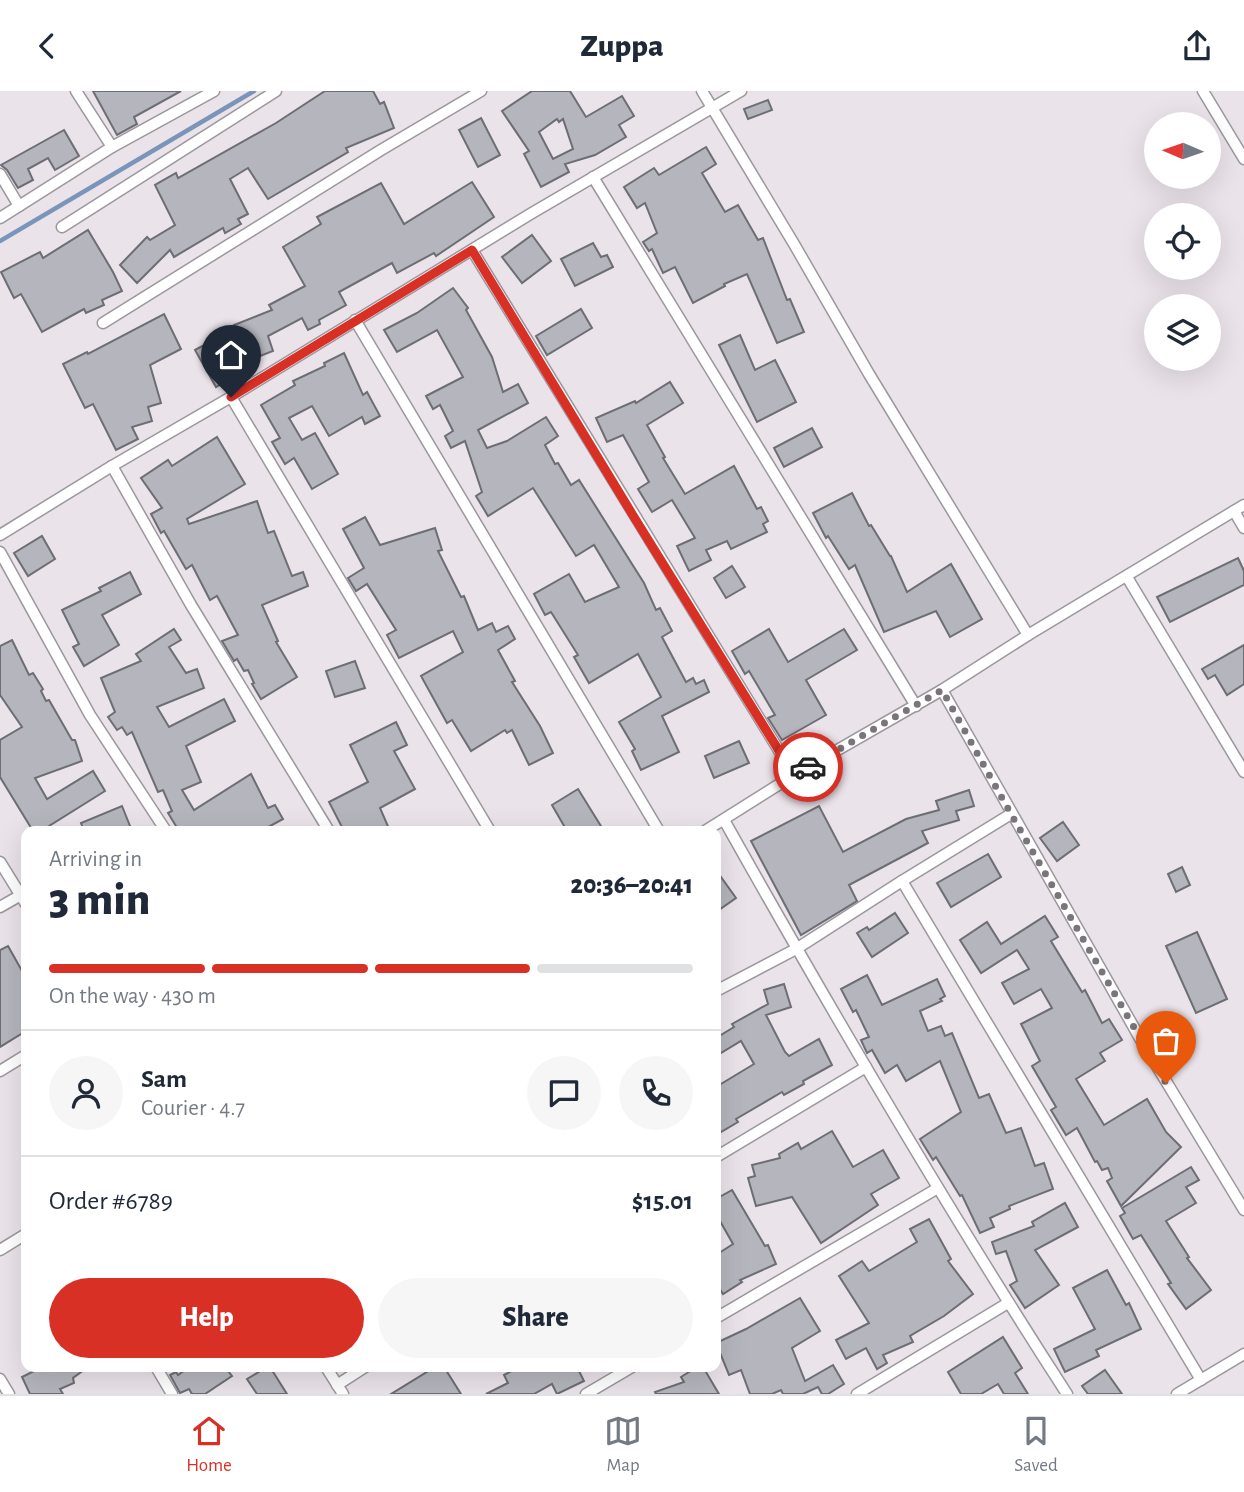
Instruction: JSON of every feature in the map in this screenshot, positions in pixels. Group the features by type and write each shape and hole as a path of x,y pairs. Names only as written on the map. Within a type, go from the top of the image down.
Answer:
{"street":[{"path":"76,91 112,146"},
{"path":"0,218 112,146 199,95 214,91"},
{"path":"62,227 276,91"},
{"path":"103,323 481,91"},
{"path":"702,91 869,374 1028,635"},
{"path":"0,535 593,177 741,91"},
{"path":"1203,91 1244,159"},
{"path":"0,174 19,206"},
{"path":"593,177 916,706"},
{"path":"472,250 794,775"},
{"path":"355,320 656,826"},
{"path":"231,397 487,826"},
{"path":"112,466 191,605 326,826"},
{"path":"714,826 794,775 916,706 1244,505"},
{"path":"1234,511 1244,528"},
{"path":"0,552 90,715 163,826"},
{"path":"1127,577 1244,772"},
{"path":"942,690 1140,1040 1244,1210"},
{"path":"721,988 796,949 1011,814"},
{"path":"724,820 796,949 938,1188 1067,1394"},
{"path":"0,862 21,894"},
{"path":"902,881 1201,1380"},
{"path":"0,907 21,900"},
{"path":"0,1071 21,1058"},
{"path":"721,1154 866,1067"},
{"path":"721,1315 938,1188"},
{"path":"0,1250 21,1237"},
{"path":"857,1394 1008,1303"},
{"path":"1177,1394 1244,1354"},
{"path":"159,1372 172,1394"},
{"path":"329,1372 340,1390 360,1372"},
{"path":"586,1394 623,1372"},
{"path":"0,1379 9,1394"}],"building":[{"path":"93,91 181,91 134,117 137,124 117,135"},
{"path":"325,91 373,91 380,104 384,102 394,128 346,148 348,152 268,199 248,168 230,179 248,214 238,219 241,224 225,233 223,228 174,257 170,250 137,283 120,265 147,237 150,240 175,225 155,185 176,173 178,178 276,123"},
{"path":"532,91 570,91 586,117 622,96 634,116 619,125 626,137 595,155 565,164 569,172 541,187 524,154 529,151 502,111","holes":["557,119 559,122 563,119 573,149 553,159 539,132"]},
{"path":"768,100 772,110 748,119 744,109"},
{"path":"481,118 500,155 478,167 459,130"},
{"path":"64,130 79,156 55,170 48,158 28,169 33,180 18,188 1,165"},
{"path":"706,147 716,164 702,173 725,212 738,205 758,240 763,238 787,300 790,299 804,332 777,343 747,274 693,303 675,267 663,273 652,249 649,251 643,242 657,233 645,203 637,208 624,187 654,168 659,175"},
{"path":"472,182 494,217 436,256 434,253 397,273 392,263 339,292 346,305 319,320 320,324 308,330 302,318 268,336 273,351 247,361 234,325 272,310 269,305 305,286 283,247 321,224 317,217 381,183 404,224"},
{"path":"88,230 122,291 102,300 104,305 86,313 84,309 42,332 21,294 14,298 1,272 40,252 43,258"},
{"path":"532,235 551,261 522,283 502,257"},
{"path":"593,243 601,257 607,255 613,267 575,286 561,259"},
{"path":"453,288 468,308 466,310 492,357 503,392 518,384 528,403 478,430 487,448 507,441 546,417 558,436 545,445 555,464 558,463 571,485 579,480 644,583 656,610 660,608 672,631 662,637 686,682 693,678 696,684 704,680 709,692 662,716 679,752 641,770 632,751 635,749 619,722 661,697 638,654 589,683 574,657 578,655 551,612 545,615 534,594 569,574 585,602 619,587 594,545 576,556 533,488 488,516 476,496 482,492 465,441 451,448 445,436 453,431 440,405 433,409 426,396 463,377 437,330 397,352 384,330 417,313"},
{"path":"581,309 592,328 547,355 536,336"},
{"path":"164,314 181,349 150,365 161,403 148,407 152,421 132,427 138,439 116,450 93,404 85,408 63,364 87,352 88,354"},
{"path":"740,335 755,370 775,360 796,402 757,422 719,345"},
{"path":"217,338 238,374 216,387 195,350"},
{"path":"344,353 363,395 367,392 380,416 365,424 362,417 329,436 312,406 289,418 302,440 315,433 338,474 312,489 294,458 285,464 272,442 280,438 261,405 295,385 293,381 325,366 324,363"},
{"path":"670,382 683,403 647,425 685,494 734,466 757,509 761,507 768,521 763,524 767,532 731,549 727,541 706,550 711,560 689,571 677,546 695,538 672,500 652,512 638,489 649,482 623,435 607,442 596,418 635,401 636,403"},
{"path":"812,428 822,447 784,467 774,448"},
{"path":"217,437 245,484 187,519 189,524 257,501 268,533 274,531 292,576 303,572 308,586 262,605 278,641 276,642 297,677 261,699 248,670 244,671 237,659 234,661 222,641 238,635 217,596 210,600 192,565 186,569 164,531 161,533 151,514 162,508 141,478 168,460 172,466"},
{"path":"852,493 869,526 871,525 891,556 907,592 951,564 982,619 950,637 936,611 884,632 855,565 849,569 828,536 826,538 813,513"},
{"path":"365,517 380,545 435,528 442,550 438,551 461,597 464,596 478,630 492,623 496,632 508,626 515,639 498,650 515,681 512,682 540,726 553,753 529,765 512,730 507,733 505,730 471,751 452,720 447,723 421,676 463,652 453,631 399,658 387,635 396,630 367,584 356,591 348,578 364,568 343,529"},
{"path":"42,536 55,559 28,576 14,553"},
{"path":"1238,558 1244,571 1244,585 1170,622 1157,597"},
{"path":"732,566 745,587 726,598 714,578"},
{"path":"130,572 141,594 102,615 119,645 84,666 73,647 79,644 62,610 101,591 99,588"},
{"path":"174,629 181,640 169,647 186,673 197,669 204,688 157,707 169,727 224,699 235,721 186,746 201,782 182,790 194,810 251,774 268,808 275,805 283,819 270,826 176,826 168,813 172,811 163,790 158,792 132,732 127,735 122,727 117,730 108,717 115,712 101,678 141,661 136,654"},
{"path":"769,629 788,662 844,629 857,650 806,680 826,715 782,740 768,718 775,715 749,671 745,674 732,651"},
{"path":"12,640 29,675 33,673 43,689 41,691 46,701 49,700 72,740 75,740 82,761 35,778 47,799 93,771 105,791 49,826 30,826 0,777 0,740 22,727 0,695 0,646"},
{"path":"1244,645 1244,684 1227,695 1215,675 1208,679 1202,669"},
{"path":"355,661 365,688 335,697 326,671"},
{"path":"396,722 407,745 394,751 415,789 380,808 388,826 341,826 329,802 368,782 350,745"},
{"path":"739,741 749,763 714,778 705,756"},
{"path":"578,789 601,826 564,826 552,805"},
{"path":"969,790 974,806 956,811 959,820 922,831 928,843 849,885 857,901 801,935 751,841 819,806 843,852 906,819 939,810 936,801"},
{"path":"122,806 130,826 82,826 81,823"},
{"path":"1063,822 1079,845 1057,861 1040,838"},
{"path":"988,854 1001,877 951,907 937,883"},
{"path":"1182,867 1190,885 1176,892 1168,874"},
{"path":"721,877 736,898 721,908"},
{"path":"895,913 908,933 872,957 857,933 867,927 869,930"},
{"path":"1045,916 1058,937 1051,941 1082,992 1085,990 1102,1023 1109,1019 1122,1040 1100,1053 1105,1061 1076,1079 1104,1125 1147,1099 1166,1132 1181,1147 1121,1206 1107,1181 1112,1178 1108,1168 1102,1170 1097,1161 1095,1162 1077,1128 1066,1135 1051,1110 1056,1107 1032,1066 1040,1061 1021,1024 1052,1008 1041,989 1014,1004 1002,983 1029,969 1017,950 981,973 960,940 987,922 1001,944"},
{"path":"1197,932 1227,999 1196,1013 1166,946"},
{"path":"8,946 21,969 21,1034 0,1047 0,950"},
{"path":"867,975 882,1005 937,979 945,996 940,999 942,1001 920,1011 928,1031 941,1026 945,1036 952,1033 979,1098 989,1094 1006,1133 1021,1128 1035,1166 1044,1163 1053,1189 1009,1206 1010,1209 990,1218 994,1227 980,1233 962,1195 960,1196 936,1157 933,1160 920,1139 961,1112 940,1061 906,1081 897,1065 885,1073 872,1050 867,1053 861,1040 869,1037 856,1010 853,1012 841,989"},
{"path":"784,984 791,1007 766,1015 785,1052 789,1056 819,1039 832,1065 803,1081 804,1084 784,1095 782,1092 736,1119 738,1122 721,1132 721,1084 754,1064 741,1041 721,1053 721,1035 734,1027 732,1024 768,1004 764,990"},
{"path":"832,1131 853,1167 883,1150 899,1178 871,1194 878,1205 821,1243 792,1197 756,1206 748,1178 755,1176 752,1165 780,1158 779,1154 798,1143 801,1149"},
{"path":"1191,1167 1199,1180 1186,1187 1196,1203 1166,1221 1189,1257 1187,1258 1211,1290 1186,1309 1168,1284 1171,1283 1141,1235 1133,1239 1120,1216 1125,1213 1122,1208"},
{"path":"732,1190 765,1246 768,1245 776,1264 740,1280 742,1282 723,1294 721,1252 733,1244 721,1223 721,1196"},
{"path":"1065,1203 1078,1227 1035,1250 1059,1285 1025,1308 1010,1285 1017,1281 1006,1251 996,1254 992,1242 1034,1226 1032,1222"},
{"path":"929,1219 951,1259 948,1261 973,1294 944,1316 910,1336 913,1342 883,1355 887,1363 877,1369 866,1348 846,1359 836,1340 869,1323 839,1276 862,1261 869,1271 917,1242 910,1229"},
{"path":"1107,1270 1126,1305 1129,1303 1141,1329 1096,1350 1099,1356 1065,1372 1054,1349 1095,1329 1073,1288"},
{"path":"800,1298 820,1331 792,1348 805,1381 833,1365 844,1384 828,1394 822,1394 818,1387 803,1394 783,1394 781,1390 772,1394 750,1394 741,1370 729,1375 721,1355 721,1341"},
{"path":"1003,1337 1022,1368 1015,1373 1028,1394 1004,1394 998,1384 981,1394 961,1394 948,1372"},
{"path":"1105,1370 1122,1394 1088,1394 1082,1386"},
{"path":"32,1372 81,1372 73,1378 74,1383 60,1389 63,1394 30,1394 22,1377"},
{"path":"176,1372 178,1375 182,1372 229,1372 232,1376 205,1394 192,1394 189,1389 180,1393 170,1375"},
{"path":"259,1372 273,1372 287,1394 257,1394 247,1379"},
{"path":"427,1372 447,1372 461,1394 391,1394"},
{"path":"510,1372 580,1372 584,1381 557,1394 552,1384 534,1394 486,1394 508,1383 504,1375"},
{"path":"689,1372 706,1372 719,1394 656,1394 655,1392 684,1382 681,1377"}],"waterway":[{"path":"0,241 254,91"}],"way so far":[{"path":"808,767 942,690 1166,1083"}],"route":[{"path":"231,397 472,250 794,775 808,767"}]}
